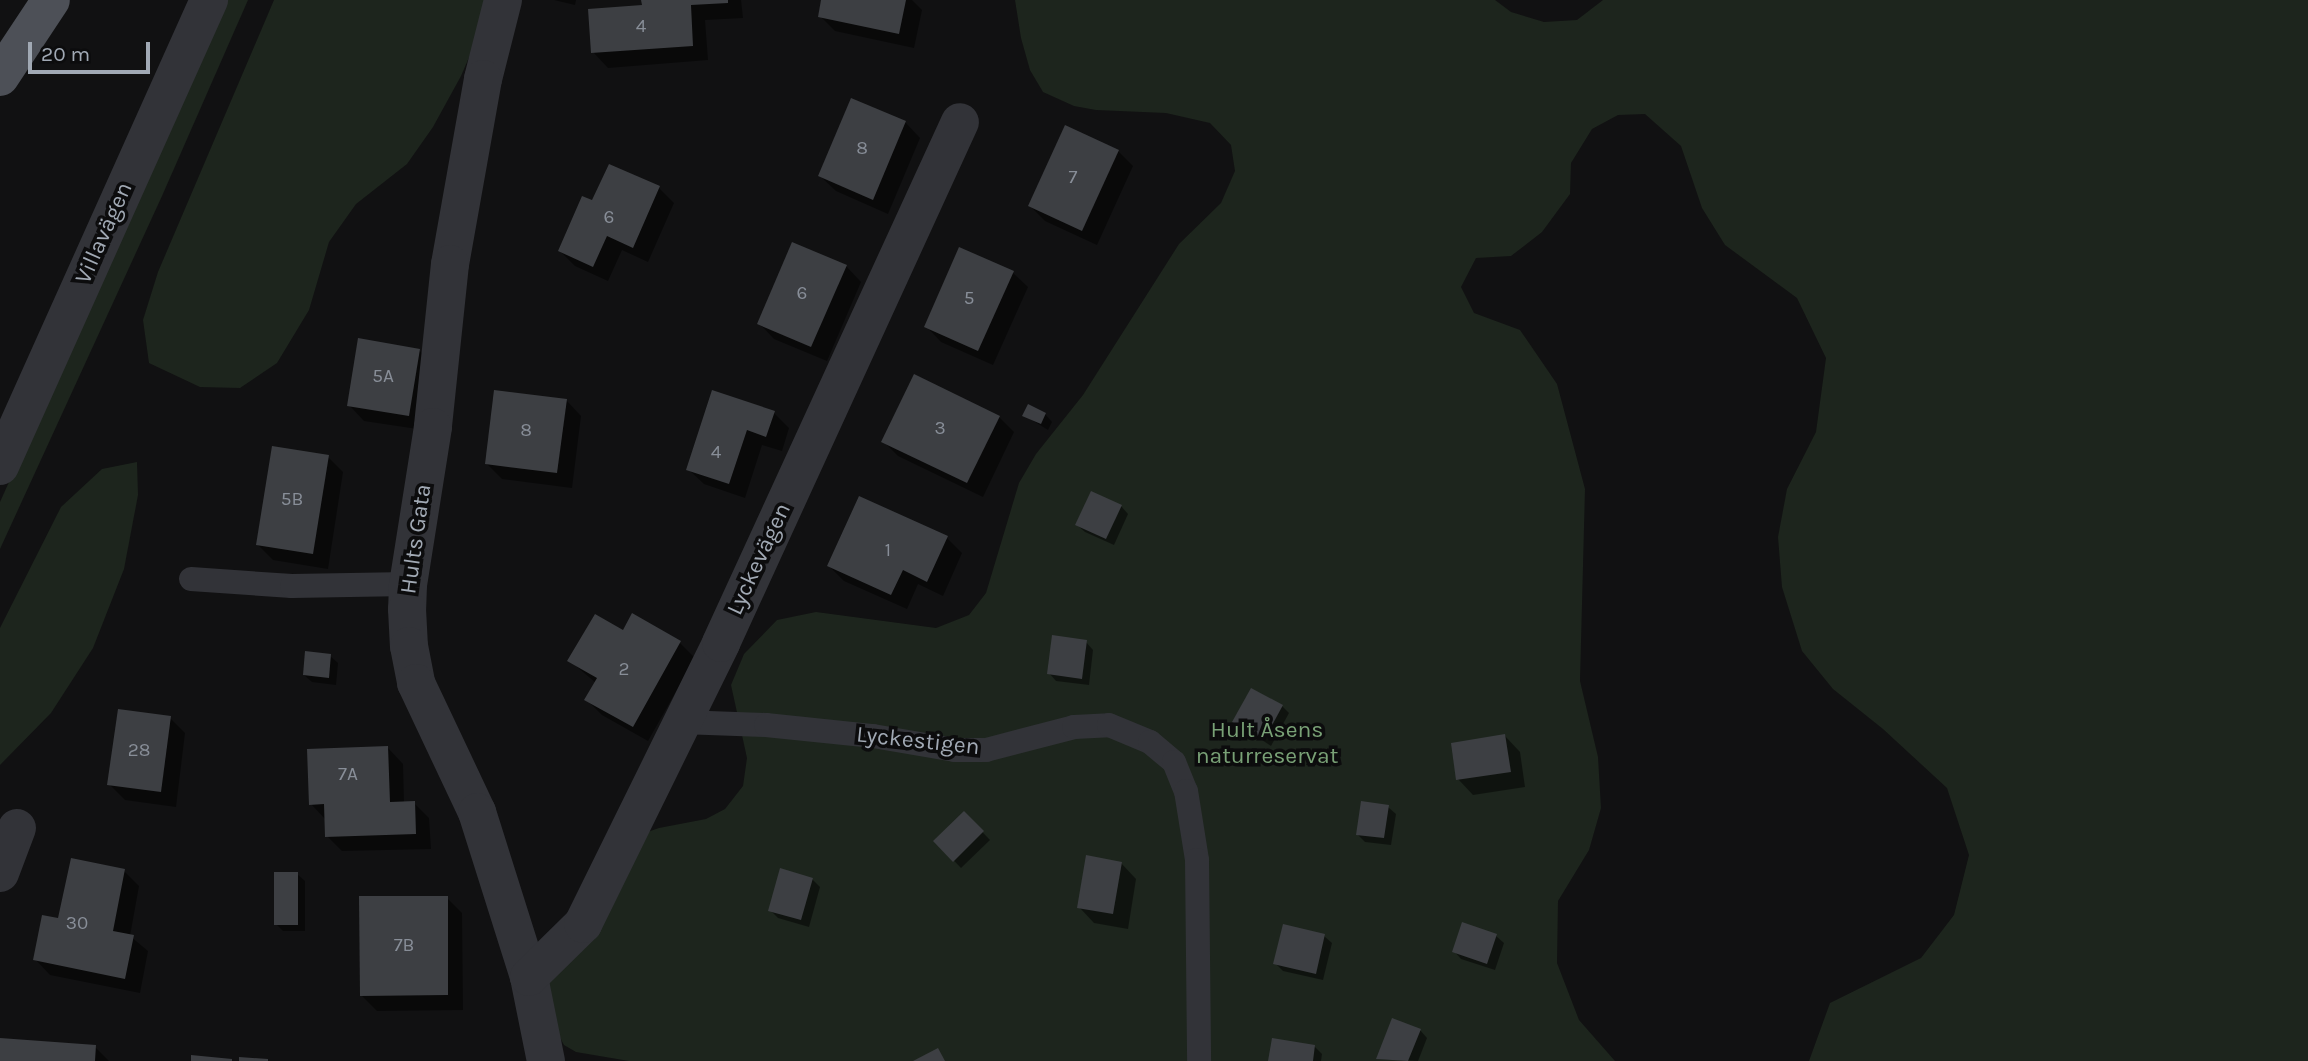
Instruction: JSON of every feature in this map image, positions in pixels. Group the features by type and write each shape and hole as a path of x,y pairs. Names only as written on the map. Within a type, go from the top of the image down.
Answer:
{"main road":[{"path":"0,77 51,0"}],"street":[{"name":"Villavägen","path":"0,466 209,0"},
{"name":"Hults Gata","path":"503,0 460,200 433,427 408,584 409,646 416,683 477,812 529,977 547,1061"},
{"name":"Lyckevägen","path":"529,977 583,924 681,722 960,122"},
{"path":"0,873 17,828"}],"lane":[{"path":"191,579 292,586 408,584"},
{"name":"Lyckestigen","path":"681,722 766,725 859,735 955,750 986,750 1073,727 1109,725 1150,742 1174,762 1186,791 1198,860 1199,1061"}],"green space":[{"path":"225,0 248,0 162,196 0,549 0,502"},
{"path":"274,0 490,0 488,13 461,76 433,127 407,164 356,204 329,242 309,310 277,363 240,388 200,387 149,363 143,320 158,272"},
{"name":"Hult Åsens naturreservat","path":"1015,0 1495,0 1511,12 1544,22 1577,20 1603,0 2308,0 2308,1061 1809,1061 1830,1003 1921,958 1954,915 1969,855 1947,788 1883,729 1833,689 1802,651 1782,587 1778,537 1787,489 1816,432 1826,358 1797,298 1725,245 1702,208 1681,146 1645,114 1618,115 1592,129 1571,163 1570,194 1542,232 1511,256 1476,258 1461,287 1474,313 1520,330 1557,384 1585,489 1580,681 1598,757 1601,808 1589,850 1558,901 1557,963 1579,1020 1615,1061 629,1061 576,1052 564,1045 556,1030 548,982 625,840 659,828 706,819 725,809 743,786 747,758 731,685 744,654 777,620 816,612 936,628 969,615 986,593 1019,483 1036,454 1083,395 1179,244 1221,203 1235,171 1231,145 1210,123 1166,113 1096,110 1074,106 1043,92 1030,70"},
{"path":"137,462 138,495 124,569 93,648 51,713 0,765 0,628 61,507 102,469"}],"building":[{"path":"641,0 728,0 728,3 691,5 693,46 591,53 588,9 642,5"},
{"path":"821,0 906,0 899,34 818,17"},
{"path":"851,98 906,121 873,200 818,176"},
{"path":"1065,125 1119,150 1082,231 1028,206"},
{"path":"609,164 660,186 633,248 607,236 593,267 558,251 582,196 592,200"},
{"path":"792,242 847,265 811,347 757,324"},
{"path":"959,247 1014,271 978,351 924,327"},
{"path":"358,338 420,349 409,416 347,406"},
{"path":"914,374 1000,416 967,483 881,442"},
{"path":"494,390 567,399 557,473 485,464"},
{"path":"712,390 775,411 766,437 747,430 729,484 686,470"},
{"path":"1028,404 1046,413 1041,424 1022,416"},
{"path":"272,446 329,455 313,554 256,545"},
{"path":"1091,491 1122,505 1106,539 1075,525"},
{"path":"859,496 948,536 927,582 903,570 891,595 827,566"},
{"path":"632,613 681,641 633,727 584,700 597,678 567,661 595,614 623,630"},
{"path":"1052,635 1087,640 1082,679 1047,674"},
{"path":"305,651 331,654 329,678 303,675"},
{"path":"1251,688 1283,705 1264,740 1232,722"},
{"path":"118,709 171,716 161,792 107,785"},
{"path":"1505,734 1511,772 1456,780 1451,743"},
{"path":"388,746 390,802 415,801 416,834 325,837 324,804 309,805 307,749"},
{"path":"1361,801 1389,805 1384,838 1356,835"},
{"path":"964,811 984,831 953,862 933,841"},
{"path":"1086,855 1122,862 1113,914 1077,908"},
{"path":"71,858 125,869 113,931 134,935 125,979 33,960 42,915 58,918"},
{"path":"780,868 813,878 801,920 768,911"},
{"path":"274,872 298,872 298,925 274,925"},
{"path":"359,896 448,896 448,995 360,996"},
{"path":"1462,922 1497,934 1487,964 1452,952"},
{"path":"1283,924 1325,934 1316,974 1273,964"},
{"path":"1392,1018 1421,1029 1408,1061 1376,1059"},
{"path":"0,1038 96,1045 95,1061 0,1061"},
{"path":"1272,1038 1315,1045 1313,1061 1268,1061"},
{"path":"938,1048 945,1061 913,1061"},
{"path":"191,1055 232,1059 232,1061 191,1061"},
{"path":"239,1057 268,1059 268,1061 239,1061"}]}
